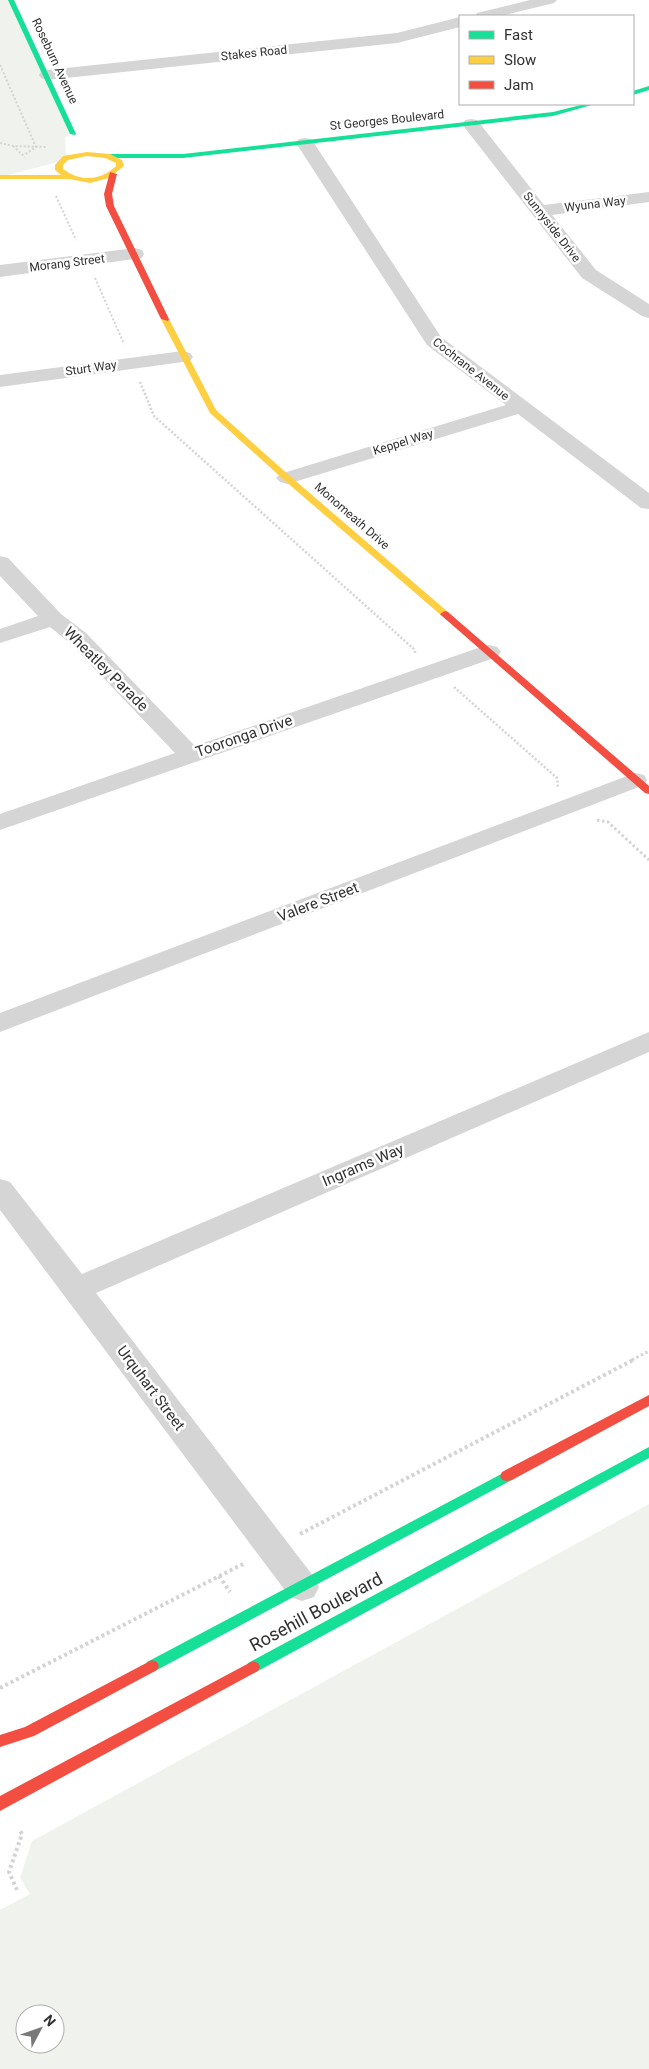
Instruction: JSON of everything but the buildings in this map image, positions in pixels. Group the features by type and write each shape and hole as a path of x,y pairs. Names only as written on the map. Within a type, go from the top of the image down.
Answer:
{"street":[{"name":"Roseburn Avenue","path":"11,0 47,75 66,149 59,170 72,178"},
{"path":"487,15 549,0"},
{"name":"Stakes Road","path":"47,75 398,38 459,22"},
{"path":"634,93 649,88"},
{"name":"St Georges Boulevard","path":"72,178 96,179 137,164 183,156 553,114 588,105"},
{"name":"Sunnyside Drive","path":"471,124 589,274 649,312"},
{"path":"0,177 66,149 82,136 104,155 119,162 120,166 108,194 110,206"},
{"name":"Cochrane Avenue","path":"305,143 428,335 519,407 649,503"},
{"name":"St Georges Boulevard","path":"66,149 87,154 183,156"},
{"path":"0,177 72,178"},
{"name":"Monomeath Drive","path":"72,178 96,191 110,206 183,356 213,412 642,786"},
{"name":"Wyuna Way","path":"540,211 649,197"},
{"name":"Morang Street","path":"0,271 135,254"},
{"name":"Sturt Way","path":"0,381 183,356"},
{"name":"Keppel Way","path":"287,478 519,407"},
{"path":"628,488 649,480"},
{"name":"Wheatley Parade","path":"0,563 53,619 78,638 190,755"},
{"path":"0,636 53,619"},
{"name":"Tooronga Drive","path":"0,822 489,652"},
{"name":"Valere Street","path":"0,1023 642,786"},
{"name":"Ingrams Way","path":"77,1289 649,1041"},
{"name":"Urquhart Street","path":"0,1189 302,1587"},
{"name":"Rosehill Boulevard","path":"0,1741 29,1732 649,1400"},
{"name":"Rosehill Boulevard","path":"1,1803 649,1452"}],"path":[{"path":"0,65 36,147 24,155"},
{"path":"0,1688 649,1351"},
{"path":"1,1803 22,1834 9,1872 17,1890"}],"shaded area":[{"path":"0,0 11,0 73,134 65,137 66,158 62,161 0,177"},
{"path":"649,1504 649,2069 0,2069 0,1910 30,1894 20,1878 32,1841"}],"traffic: fast":[{"path":"11,0 73,134"},
{"path":"634,93 649,88"},
{"path":"107,156 183,156 553,114 588,105"},
{"path":"253,1667 649,1452"},
{"path":"152,1666 507,1476"}],"traffic: slow":[{"path":"87,154 107,156 119,162 120,166 107,176 90,180 74,178 59,170 59,165 66,158 87,154"},
{"path":"0,177 68,177"},
{"path":"165,319 213,411 287,478 445,614"}],"traffic: jam":[{"path":"113,174 108,194 110,206 165,319"},
{"path":"445,614 649,791"},
{"path":"507,1476 649,1400"},
{"path":"0,1741 29,1732 152,1666"},
{"path":"0,1804 253,1667"}]}
